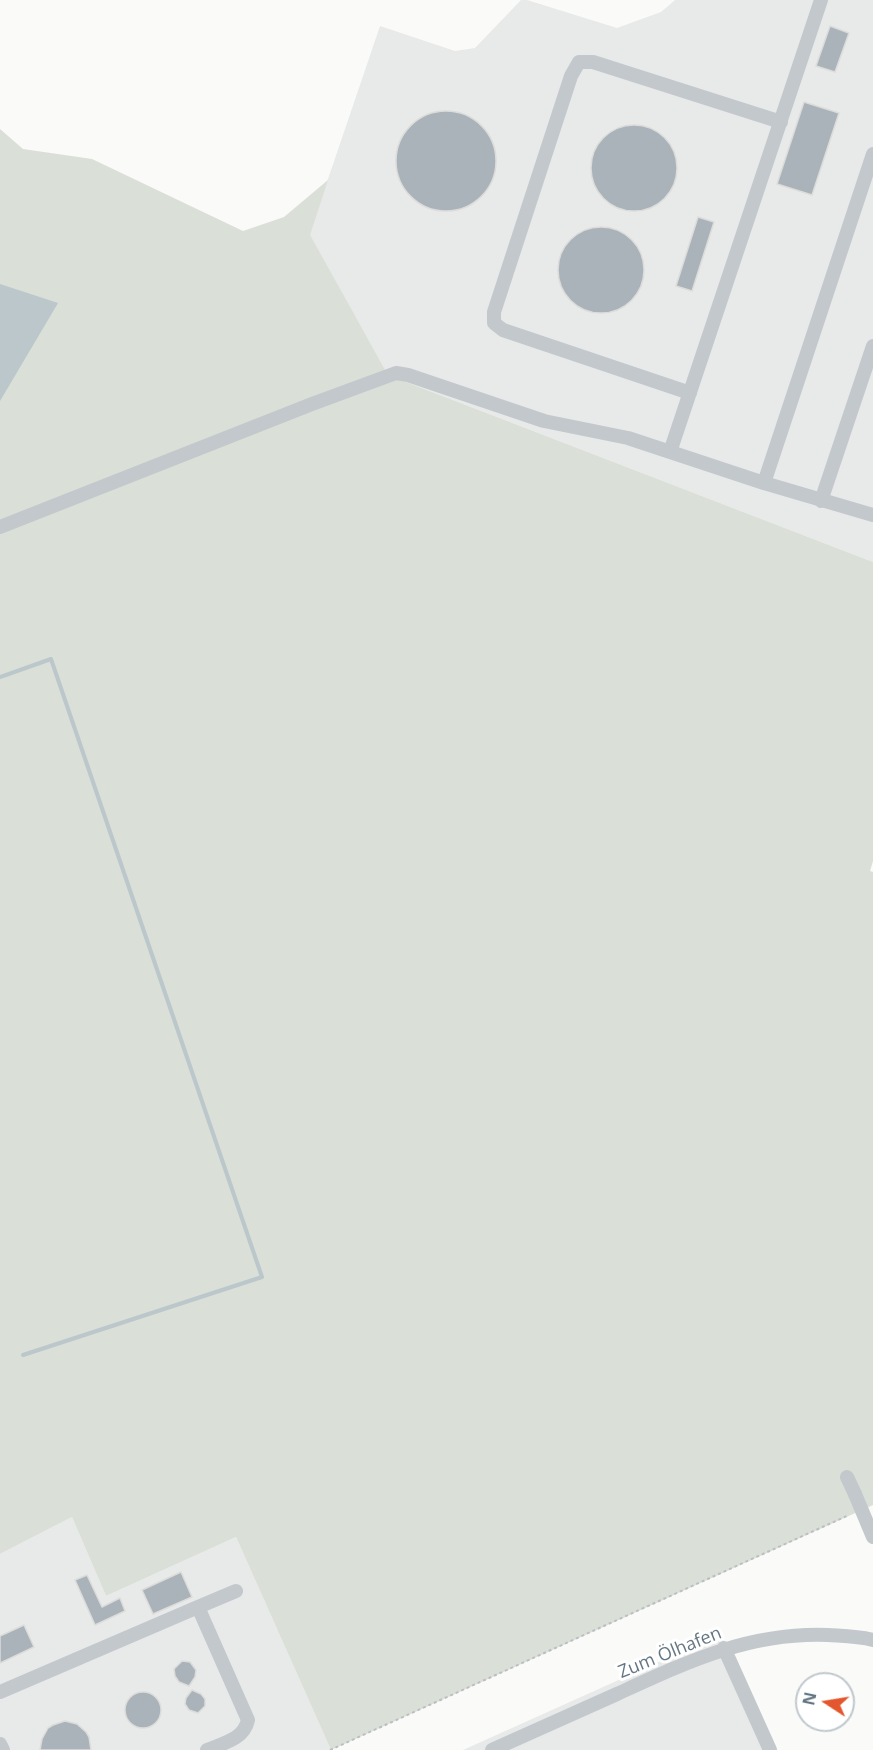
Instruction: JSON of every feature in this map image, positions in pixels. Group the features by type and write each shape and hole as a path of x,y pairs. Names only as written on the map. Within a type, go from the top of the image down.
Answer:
{"street":[{"path":"670,452 821,0"},
{"path":"690,393 503,330 494,323 494,312 571,76 579,62 593,62 781,122"},
{"path":"764,483 873,154"},
{"path":"821,501 873,346"},
{"path":"0,527 396,373 544,421 628,438 821,501 873,515"},
{"path":"847,1477 873,1537"},
{"path":"0,1692 236,1591"},
{"path":"198,1607 248,1719 243,1732 237,1737 207,1750"},
{"name":"Zum Ölhafen","path":"492,1750 724,1648 759,1640 806,1634 859,1636 873,1640"},
{"path":"724,1648 770,1750"},
{"path":"0,1744 3,1750"}],"path":[{"path":"330,1750 852,1514"}],"shaded area":[{"path":"521,0 617,28 661,12 675,0 873,0 873,562 388,375 309,235 380,26 455,51 475,48"},
{"path":"0,129 23,149 92,159 243,231 284,217 328,180 310,235 388,375 873,562 873,861 870,871 873,872 873,1505 331,1750 236,1537 106,1596 72,1517 0,1554"},
{"path":"0,284 58,303 0,401"},
{"path":"72,1517 106,1596 236,1537 331,1750 0,1750 0,1554"},
{"path":"721,1634 771,1750 463,1750"}],"building":[{"path":"830,26 849,33 835,72 816,66"},
{"path":"804,102 839,113 812,195 777,184"},
{"path":"446,111 474,119 488,133 496,161 488,189 474,203 446,211 418,203 404,189 396,161 404,133 418,119"},
{"path":"634,125 650,129 664,138 673,152 677,168 673,184 664,198 650,207 634,211 618,207 604,198 595,184 591,168 595,152 604,138 618,129"},
{"path":"698,217 714,222 692,291 676,286"},
{"path":"601,227 617,231 631,240 640,254 644,270 640,286 631,300 617,309 601,313 585,309 571,300 562,286 558,270 562,254 571,240 585,231"},
{"path":"181,1572 192,1597 153,1614 142,1590"},
{"path":"87,1575 102,1607 120,1598 125,1611 95,1625 75,1580"},
{"path":"24,1625 34,1647 0,1663 0,1636"},
{"path":"182,1661 190,1662 196,1670 195,1677 189,1686 179,1682 175,1676 174,1669"},
{"path":"192,1690 201,1694 205,1699 205,1706 198,1713 189,1710 185,1704"},
{"path":"143,1692 155,1698 161,1710 155,1722 143,1728 131,1722 125,1710 131,1698"},
{"path":"65,1721 77,1724 86,1732 91,1750 40,1750 42,1739 48,1728"}],"waterway":[{"path":"0,677 51,659 262,1277 23,1355"}]}
